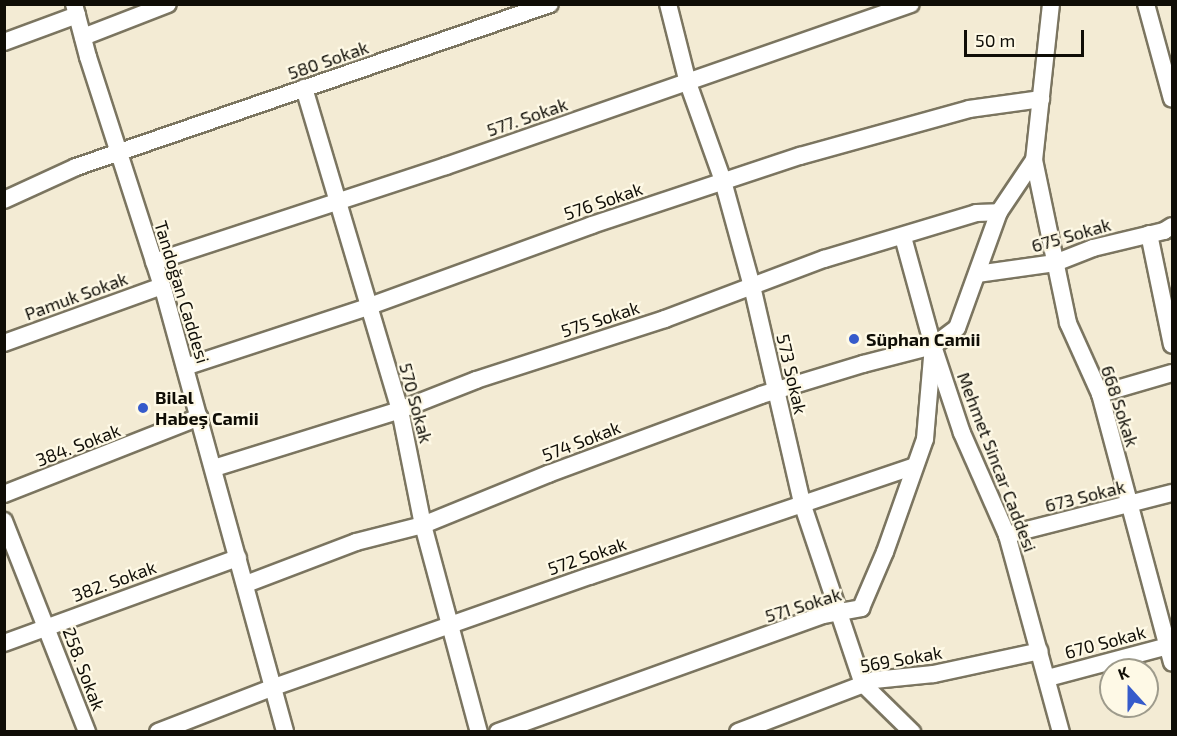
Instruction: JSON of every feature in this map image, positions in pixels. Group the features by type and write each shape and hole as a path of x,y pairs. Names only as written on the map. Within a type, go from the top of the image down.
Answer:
{"street":[{"path":"82,37 168,4"},
{"name":"580 Sokak","path":"4,200 76,167 550,4"},
{"name":"573 Sokak","path":"668,4 688,83 723,181 752,286 802,503 863,684 912,732"},
{"name":"577. Sokak","path":"154,262 688,83 911,4"},
{"path":"933,346 957,328 999,212 1034,160 1051,4"},
{"path":"1146,4 1173,99"},
{"path":"4,42 76,10"},
{"name":"Tandoğan Caddesi","path":"76,10 82,37 162,286 285,732"},
{"name":"570 Sokak","path":"304,88 339,200 367,307 400,410 423,525 452,625 479,732"},
{"name":"576 Sokak","path":"185,367 367,307 592,225 800,156 969,109 1041,99"},
{"name":"668 Sokak","path":"1034,160 1068,323 1100,394 1129,506 1170,645 1173,663"},
{"name":"575 Sokak","path":"213,468 400,410 476,380 665,319 824,260 976,213 999,212"},
{"name":"675 Sokak","path":"977,274 1056,263 1093,248 1173,226"},
{"path":"1149,234 1173,345"},
{"name":"Mehmet Sincar Caddesi","path":"903,237 933,346 962,433 1007,535 1061,732"},
{"name":"Pamuk Sokak","path":"4,344 162,286"},
{"name":"574 Sokak","path":"246,584 356,542 423,525 548,474 775,391 863,364 933,346"},
{"name":"571 Sokak","path":"498,732 823,615 861,608 885,552 925,440 933,346"},
{"path":"1100,394 1173,373"},
{"name":"384. Sokak","path":"4,494 199,417"},
{"name":"572 Sokak","path":"158,732 274,687 802,503 915,466"},
{"name":"673 Sokak","path":"1007,535 1173,494"},
{"name":"258. Sokak","path":"4,521 87,732"},
{"name":"382. Sokak","path":"4,643 238,558"},
{"name":"670 Sokak","path":"1048,678 1170,645"},
{"name":"569 Sokak","path":"738,732 874,680 934,674 1040,651"}],"place":[{"name":"Süphan Camii","path":"854,339"},
{"name":"Bilal Habeş Camii","path":"143,408"}]}
